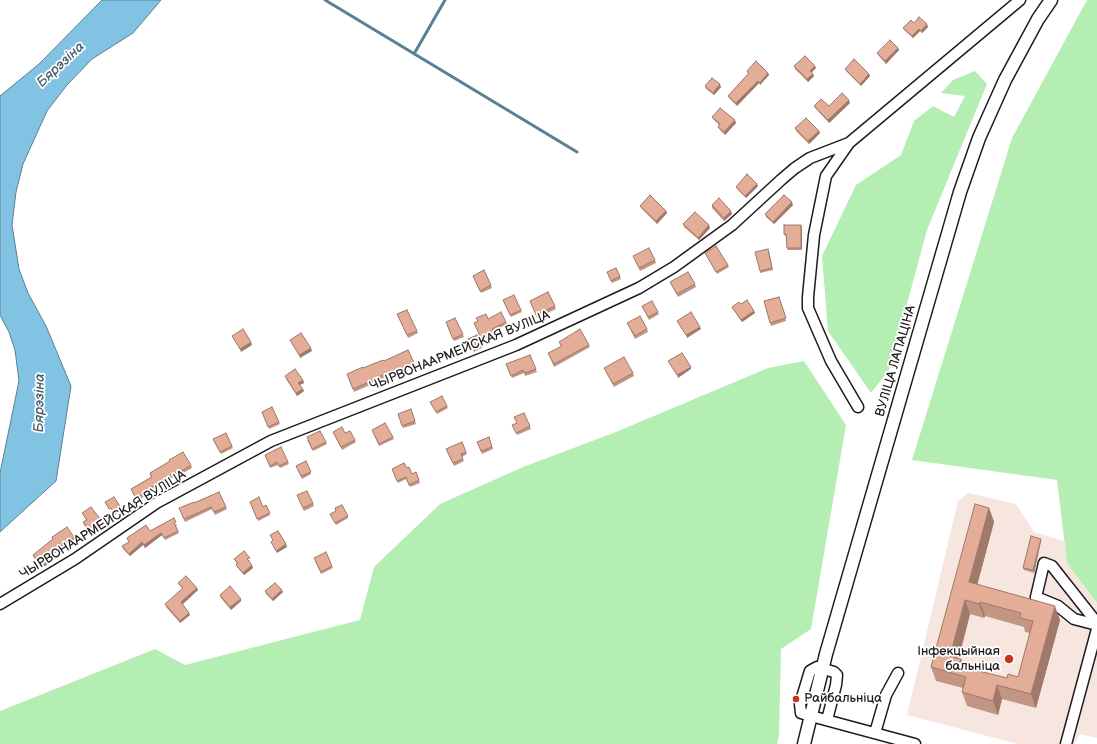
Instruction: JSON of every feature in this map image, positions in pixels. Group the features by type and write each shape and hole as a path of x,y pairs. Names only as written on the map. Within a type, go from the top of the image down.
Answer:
{"main road":[{"name":"ВУЛІЦА ЛАПАЦІНА","path":"804,744 822,669 963,186 979,138 1005,80 1038,19 1051,0"}],"street":[{"name":"ЧЫРВОНААРМЕЙСКАЯ ВУЛІЦА","path":"0,604 75,559 158,502 271,441 516,345 639,288 674,267 732,225 791,172 810,158 849,143 1020,0"},
{"path":"849,143 826,176 814,235 808,308 831,361 858,407"},
{"path":"1044,563 1052,566 1097,624 1074,619 1058,606 1036,597 1044,563"},
{"path":"1066,744 1097,629"},
{"path":"822,669 834,672 837,675 827,720"},
{"path":"875,733 886,695 898,673"},
{"path":"811,716 875,733 889,741 915,744"}],"shaded area":[{"name":"Інфекцыйная бальніца","path":"968,493 1016,504 1034,532 1064,541 1067,563 1097,603 1097,738 1080,734 1074,744 1018,744 907,715 958,501"}],"green space":[{"path":"1087,0 1097,0 1097,603 1067,563 1057,480 912,460 1012,138"},
{"path":"975,71 987,84 927,230 889,370 871,393 828,331 822,256 856,185 901,155 914,121 933,106 954,117 965,96 941,93 953,80"},
{"path":"804,361 846,425 811,629 781,649 779,735 777,744 0,744 0,711 155,649 185,665 360,620 374,567 440,504 523,467 616,432 768,368"}],"water":[{"name":"Бярэзіна","path":"102,0 161,0 133,33 92,59 67,85 47,111 23,164 16,192 12,225 19,269 28,293 46,326 71,386 56,481 0,532 0,473 19,381 15,350 9,332 0,315 0,96 39,64"}],"building":[{"path":"919,17 927,24 921,31 919,29 912,36 903,28 911,20 914,23"},
{"path":"890,40 898,48 885,61 877,53"},
{"path":"805,56 815,66 810,71 813,74 807,79 794,66"},
{"path":"854,59 869,74 860,84 845,69"},
{"path":"756,61 768,73 760,83 758,81 736,103 728,96 749,73 747,71"},
{"path":"712,78 720,84 713,93 705,86"},
{"path":"842,93 849,100 828,120 814,106 821,99 829,106"},
{"path":"720,108 735,120 724,132 718,127 720,124 712,117"},
{"path":"806,118 819,131 808,141 795,128"},
{"path":"747,174 757,184 745,196 736,187"},
{"path":"650,195 666,211 656,221 640,206"},
{"path":"784,195 792,202 773,222 765,214"},
{"path":"719,198 731,211 724,218 712,205"},
{"path":"695,212 709,225 698,238 683,224"},
{"path":"784,225 801,225 801,248 787,248"},
{"path":"716,246 728,265 716,272 705,253"},
{"path":"649,248 655,260 639,268 633,256"},
{"path":"768,249 772,268 760,271 755,252"},
{"path":"616,268 620,276 611,281 607,272"},
{"path":"484,270 491,285 480,291 473,276"},
{"path":"688,272 695,284 677,294 670,282"},
{"path":"548,292 555,306 536,315 530,301"},
{"path":"514,295 521,310 510,315 503,300"},
{"path":"779,297 786,318 770,323 764,301"},
{"path":"747,300 754,311 741,320 732,307 739,302 741,304"},
{"path":"652,301 658,312 648,317 642,306"},
{"path":"407,310 417,331 407,335 397,314"},
{"path":"501,312 506,322 492,329 494,332 481,338 474,323 478,321 476,318 486,314 488,319"},
{"path":"691,312 700,327 686,335 677,321"},
{"path":"640,316 647,329 635,336 627,323"},
{"path":"455,318 463,334 453,339 446,322"},
{"path":"243,329 251,342 240,349 232,336"},
{"path":"580,329 589,345 554,364 548,353 562,346 559,342"},
{"path":"301,333 311,348 299,355 290,340"},
{"path":"477,335 482,344 473,349 468,339"},
{"path":"408,350 414,363 353,389 347,374 363,367 383,360 384,361"},
{"path":"682,353 691,367 677,375 668,361"},
{"path":"530,355 536,369 525,373 523,370 511,376 506,364"},
{"path":"624,357 633,373 613,384 604,368"},
{"path":"295,369 303,380 298,383 303,389 296,393 285,376"},
{"path":"442,396 447,406 436,412 430,402"},
{"path":"272,407 279,422 268,427 262,412"},
{"path":"411,409 415,421 402,426 398,414"},
{"path":"524,413 530,426 516,433 512,425 517,423 514,417"},
{"path":"385,423 393,437 379,444 372,430"},
{"path":"342,427 345,433 350,431 355,440 341,447 333,432"},
{"path":"320,431 326,442 312,449 307,437"},
{"path":"226,433 232,446 220,452 213,439"},
{"path":"489,437 492,447 481,451 477,442"},
{"path":"462,442 466,452 461,454 463,459 453,463 446,449"},
{"path":"281,447 288,462 279,466 277,462 270,466 265,455"},
{"path":"183,452 191,465 177,474 176,472 148,489 149,491 136,498 131,489 152,477 150,473"},
{"path":"306,461 311,472 301,476 296,466"},
{"path":"404,463 407,468 409,467 412,474 416,472 419,480 409,485 406,477 397,481 392,469"},
{"path":"307,491 313,503 303,508 297,495"},
{"path":"219,492 226,507 214,512 211,507 184,519 179,508"},
{"path":"114,497 121,508 114,513 111,508 109,509 105,502"},
{"path":"259,497 263,507 266,505 270,513 257,519 250,502"},
{"path":"975,504 989,508 969,582 1055,606 1031,694 997,685 993,701 962,692 966,677 931,667","holes":["965,600 979,604 980,602 1021,613 1020,618 1033,621 1018,677 1008,674 1007,678 959,666 961,659 950,656"]},
{"path":"342,505 348,516 335,523 330,514 336,511 335,508"},
{"path":"91,507 101,520 89,529 83,522 87,520 82,513"},
{"path":"174,518 176,522 174,523 178,531 164,538 161,533 144,545 142,542 129,554 122,546 129,542 127,538 146,525 150,531"},
{"path":"67,527 74,537 49,554 52,558 41,566 33,555 53,539 52,537"},
{"path":"278,531 286,544 276,551 271,542 273,540 270,535"},
{"path":"1031,536 1041,539 1033,570 1023,568"},
{"path":"244,551 250,558 247,559 252,565 243,573 236,565 238,563 234,559"},
{"path":"326,552 332,566 321,572 314,558"},
{"path":"186,576 197,588 181,602 189,613 180,621 165,604 183,588 178,583"},
{"path":"275,583 282,590 272,599 265,591"},
{"path":"230,586 241,599 230,607 220,595"}],"waterway":[{"path":"325,0 577,152"},
{"path":"414,54 445,0"}],"place":[{"name":"Інфекцыйная бальніца","path":"1009,659"},
{"name":"Райбальніца","path":"796,699"}]}
